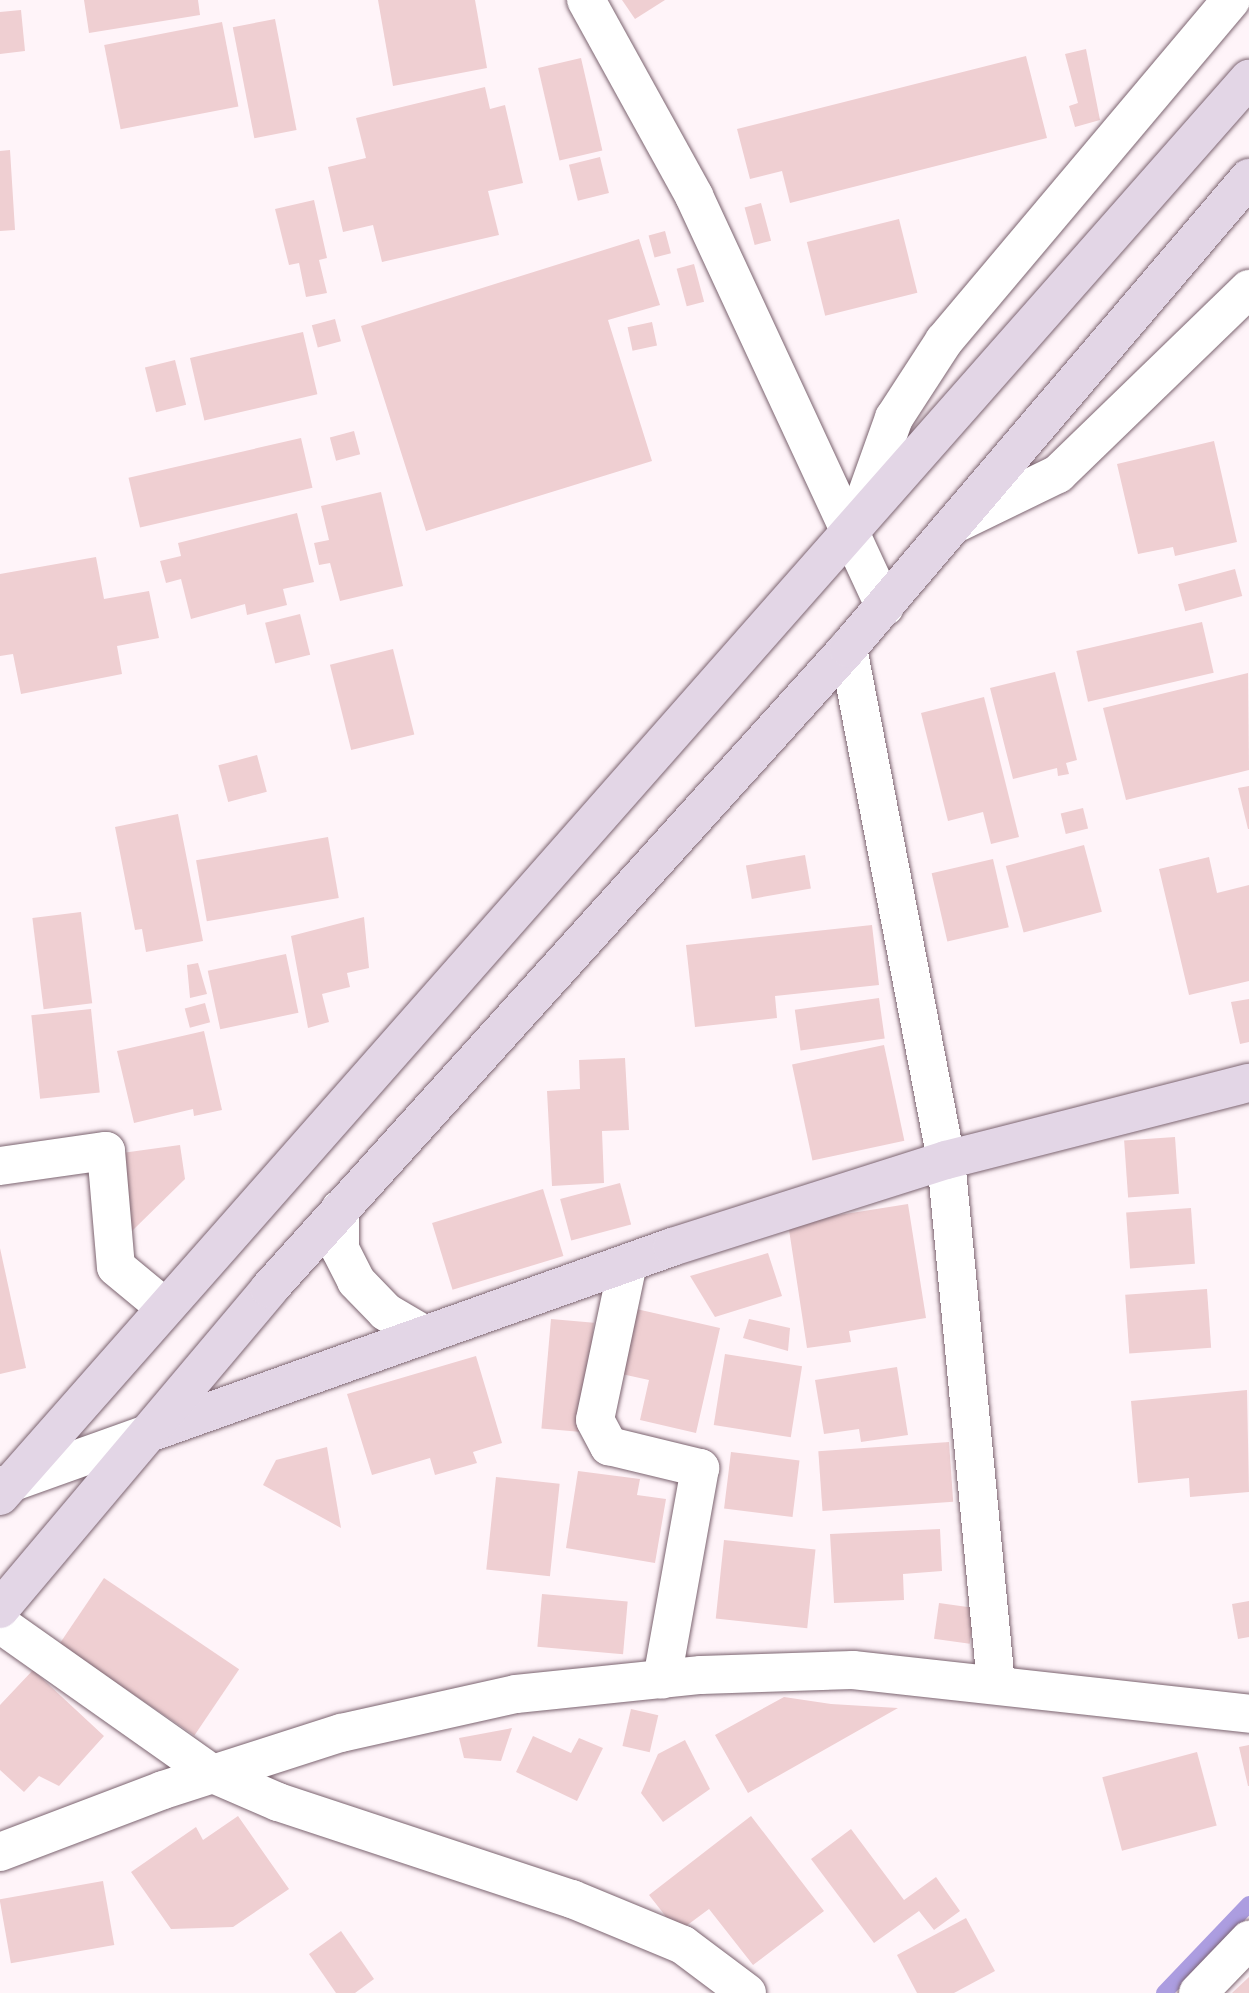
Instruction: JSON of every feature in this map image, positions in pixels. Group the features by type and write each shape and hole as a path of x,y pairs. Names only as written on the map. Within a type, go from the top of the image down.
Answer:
{"street":[{"path":"586,0 694,196 885,607"},
{"path":"852,536 894,418 944,341 1231,0"},
{"path":"4,1488 162,1305 852,536 1249,79"},
{"path":"0,1609 340,1209 885,607 1249,178"},
{"path":"959,522 1058,474 1166,364 1232,324 1249,289"},
{"path":"848,648 946,1160 996,1684"},
{"path":"4,1488 423,1334 628,1263 946,1160 1249,1083"},
{"path":"0,1166 106,1151 116,1267 162,1305"},
{"path":"340,1209 340,1249 356,1281 386,1312 423,1334"},
{"path":"628,1263 596,1420 609,1446 699,1468 662,1679"},
{"path":"0,1624 211,1773 278,1802 584,1904 683,1945 747,1993"},
{"path":"0,1852 211,1773 341,1733 516,1695 662,1679 853,1670 1249,1714"},
{"path":"1198,1993 1249,1940"}],"building":[{"path":"84,0 198,0 200,15 89,33"},
{"path":"378,0 475,0 487,68 393,86"},
{"path":"622,0 665,0 635,19"},
{"path":"21,10 25,51 0,54 0,12"},
{"path":"275,19 297,130 254,138 233,27"},
{"path":"222,22 238,106 121,129 104,45"},
{"path":"1086,49 1100,120 1075,127 1069,106 1078,103 1065,54"},
{"path":"1026,56 1047,138 790,203 782,171 750,179 737,129"},
{"path":"581,58 602,151 559,160 538,68"},
{"path":"485,87 490,109 505,105 523,183 488,191 499,235 382,262 373,225 343,232 328,167 366,158 356,118"},
{"path":"10,150 15,230 0,231 0,151"},
{"path":"600,157 609,193 578,201 569,165"},
{"path":"314,200 327,258 319,260 327,293 306,297 299,263 289,265 275,209"},
{"path":"761,203 771,241 755,245 745,207"},
{"path":"899,219 917,293 825,316 807,242"},
{"path":"665,231 671,253 655,258 649,235"},
{"path":"639,239 660,305 608,320 652,461 426,531 361,326"},
{"path":"694,264 704,302 687,306 677,269"},
{"path":"335,319 341,341 318,347 312,325"},
{"path":"652,322 657,345 633,351 628,327"},
{"path":"303,332 317,394 204,420 190,358"},
{"path":"175,360 186,405 156,412 145,367"},
{"path":"354,431 360,454 336,461 330,437"},
{"path":"301,438 312,488 140,528 129,478"},
{"path":"1214,441 1237,542 1175,556 1173,547 1138,554 1117,464"},
{"path":"381,492 403,586 340,601 330,563 319,565 314,543 329,540 321,506"},
{"path":"297,513 314,582 283,589 287,605 247,615 245,604 191,619 181,579 166,583 160,561 181,556 178,543"},
{"path":"96,557 104,599 149,591 159,638 117,646 122,674 21,694 13,654 0,656 0,574"},
{"path":"1235,569 1242,596 1185,611 1178,584"},
{"path":"300,614 310,655 275,663 265,623"},
{"path":"1202,622 1214,673 1088,702 1076,651"},
{"path":"393,649 414,734 351,750 330,665"},
{"path":"1055,672 1077,760 1066,763 1069,774 1058,776 1057,768 1013,779 990,688"},
{"path":"1248,673 1249,770 1126,800 1103,708"},
{"path":"984,697 1019,837 991,844 983,812 948,821 921,713"},
{"path":"257,755 267,792 228,802 218,765"},
{"path":"1249,786 1249,829 1248,829 1238,788"},
{"path":"1083,808 1088,828 1066,834 1061,814"},
{"path":"178,814 203,941 146,952 142,929 135,930 115,827"},
{"path":"328,837 339,898 207,921 196,860"},
{"path":"1084,845 1102,912 1024,933 1006,866"},
{"path":"805,855 811,888 752,899 746,865"},
{"path":"1209,857 1217,893 1249,885 1249,981 1189,995 1159,869"},
{"path":"993,859 1009,927 947,941 932,873"},
{"path":"81,912 92,1003 44,1009 32,918"},
{"path":"364,917 369,968 347,973 350,987 322,994 329,1022 308,1028 291,936"},
{"path":"872,925 879,985 775,996 777,1018 695,1027 686,945"},
{"path":"286,954 298,1013 220,1029 208,971"},
{"path":"198,963 207,994 190,998 187,965"},
{"path":"879,998 885,1039 801,1050 795,1010"},
{"path":"1249,999 1249,1042 1240,1044 1231,1002"},
{"path":"205,1003 210,1022 190,1028 185,1008"},
{"path":"91,1009 100,1093 40,1099 31,1015"},
{"path":"204,1031 222,1110 194,1116 193,1109 134,1123 117,1051"},
{"path":"884,1045 904,1141 812,1160 792,1065"},
{"path":"625,1058 629,1130 602,1131 604,1183 552,1186 547,1091 580,1089 579,1060"},
{"path":"1175,1137 1179,1194 1128,1197 1124,1141"},
{"path":"180,1145 185,1179 132,1231 122,1153"},
{"path":"620,1183 631,1225 571,1241 560,1199"},
{"path":"543,1189 563,1256 453,1290 432,1223"},
{"path":"908,1204 926,1318 849,1331 851,1342 807,1348 788,1223"},
{"path":"1191,1208 1195,1264 1130,1268 1126,1213"},
{"path":"0,1248 26,1368 0,1374"},
{"path":"768,1253 782,1296 715,1317 690,1276"},
{"path":"1207,1289 1211,1348 1129,1354 1125,1295"},
{"path":"632,1308 720,1328 696,1433 640,1420 649,1380 617,1373"},
{"path":"551,1319 594,1323 584,1432 541,1429"},
{"path":"749,1319 790,1328 788,1351 743,1338"},
{"path":"725,1354 802,1366 791,1437 714,1425"},
{"path":"476,1356 502,1443 473,1452 477,1463 435,1475 430,1458 372,1475 347,1394"},
{"path":"897,1367 908,1435 861,1442 859,1429 824,1434 815,1380"},
{"path":"1247,1390 1249,1492 1190,1497 1189,1478 1138,1483 1131,1401"},
{"path":"949,1442 953,1502 823,1511 818,1451"},
{"path":"327,1447 341,1528 263,1485 276,1460"},
{"path":"731,1452 799,1460 793,1517 724,1509"},
{"path":"578,1471 640,1479 637,1495 666,1499 655,1563 566,1548"},
{"path":"496,1477 560,1484 550,1576 486,1569"},
{"path":"940,1529 942,1571 903,1574 904,1600 834,1603 830,1534"},
{"path":"724,1540 815,1550 807,1628 716,1619"},
{"path":"104,1578 239,1669 194,1735 59,1644"},
{"path":"542,1594 628,1601 623,1654 537,1647"},
{"path":"1249,1601 1249,1637 1238,1639 1232,1604"},
{"path":"939,1603 975,1608 970,1644 934,1639"},
{"path":"33,1670 104,1736 59,1786 39,1776 24,1792 0,1770 0,1705"},
{"path":"784,1697 831,1704 898,1708 748,1793 715,1735"},
{"path":"631,1709 658,1715 650,1752 622,1746"},
{"path":"512,1728 501,1761 464,1758 459,1738"},
{"path":"533,1736 571,1753 579,1738 603,1748 577,1801 516,1772"},
{"path":"685,1740 710,1789 663,1822 641,1793 658,1754"},
{"path":"1249,1745 1249,1786 1248,1786 1239,1747"},
{"path":"1197,1752 1217,1825 1122,1851 1102,1777"},
{"path":"238,1816 289,1889 233,1927 171,1929 131,1872 196,1827 203,1840"},
{"path":"751,1816 824,1911 753,1965 709,1909 678,1932 649,1895"},
{"path":"851,1829 904,1900 936,1877 960,1911 934,1930 919,1911 874,1943 811,1859"},
{"path":"103,1881 114,1945 11,1963 0,1899"},
{"path":"966,1918 995,1971 954,1993 917,1993 897,1955"},
{"path":"341,1931 374,1979 355,1993 336,1993 309,1954"},
{"path":"1249,1977 1249,1993 1232,1993"}],"waterway":[{"path":"1164,1993 1249,1904"}]}
